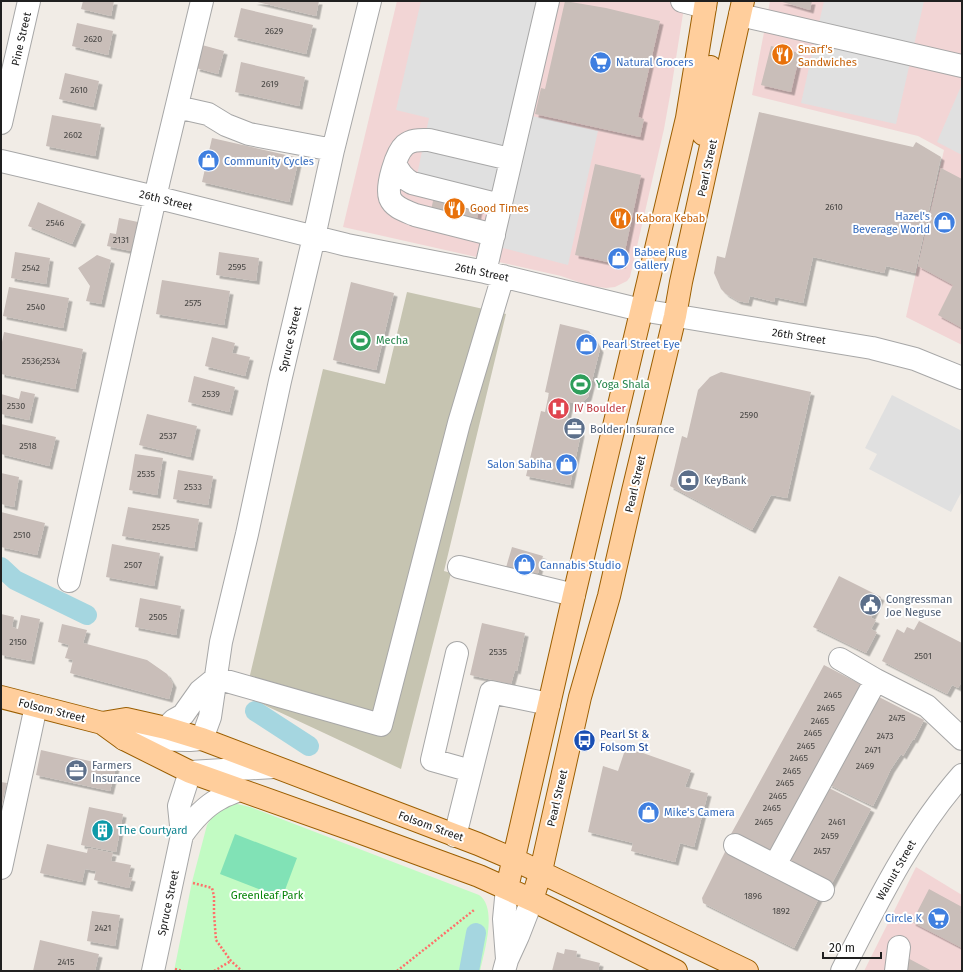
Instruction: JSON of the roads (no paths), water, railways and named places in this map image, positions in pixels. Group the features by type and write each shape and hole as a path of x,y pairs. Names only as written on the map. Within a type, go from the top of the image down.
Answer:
{"main road":[{"path":"704,183 703,118 716,23 716,15 706,4"},
{"name":"Pearl Street","path":"507,888 574,595 687,118 706,4"},
{"name":"Pearl Street","path":"532,900 541,871 580,697 609,596 675,316 681,282 742,8"},
{"path":"591,526 592,559 577,629 579,642 584,655 591,659"},
{"name":"Folsom Street","path":"1,698 102,723 187,782 239,790 419,854 507,888 670,970"},
{"name":"Folsom Street","path":"102,723 126,719 202,738 513,859 541,871 747,971"}],"street":[{"name":"Pine Street","path":"1,123 29,1"},
{"path":"69,581 155,197 202,1"},
{"name":"Spruce Street","path":"202,738 210,717 222,642 290,337 333,150 370,1"},
{"path":"166,728 174,720 183,715 200,691 216,678 381,725 461,416 494,274 494,235 510,159 548,1"},
{"path":"682,1 706,4"},
{"path":"742,8 962,66"},
{"path":"177,107 208,114 226,125 248,134 333,150"},
{"path":"494,235 416,215 404,210 396,205 390,198 389,191 395,163 400,152 405,145 418,139 429,140 510,159"},
{"name":"26th Street","path":"1,161 155,197 348,245 494,274 641,310 872,348 915,359 962,378"},
{"path":"395,163 405,179 412,183 500,205"},
{"path":"459,567 574,595"},
{"path":"457,653 432,760 471,771"},
{"path":"840,659 876,680 927,706 962,739"},
{"path":"775,865 876,680"},
{"path":"455,836 491,692 549,704"},
{"path":"1,868 36,706"},
{"path":"124,739 190,740 202,738"},
{"path":"187,782 274,767"},
{"name":"Walnut Street","path":"842,971 922,826 943,797 962,775"},
{"name":"Spruce Street","path":"153,971 182,835 179,806 187,782"},
{"name":"Spruce Street","path":"182,835 194,819 209,806 218,799 239,790"},
{"path":"735,845 823,890"},
{"name":"Pearl Street","path":"505,966 504,919 507,888"},
{"name":"Pearl Street","path":"505,966 532,900"},
{"path":"896,971 899,947"}],"waterway":[{"path":"1,567 15,580 87,615"},
{"path":"255,711 309,746"},
{"path":"469,971 476,933"}],"place":[{"name":"Snarf's Sandwiches","path":"783,55"},
{"name":"Natural Grocers","path":"601,62"},
{"name":"Community Cycles","path":"209,161"},
{"name":"Good Times","path":"455,208"},
{"name":"Kabora Kebab","path":"620,218"},
{"name":"Hazel's Beverage World","path":"945,222"},
{"name":"Babee Rug Gallery","path":"618,258"},
{"name":"Mecha","path":"360,340"},
{"name":"Pearl Street Eye","path":"587,344"},
{"name":"Yoga Shala","path":"581,384"},
{"name":"IV Boulder","path":"559,408"},
{"name":"Bolder Insurance","path":"574,429"},
{"name":"Salon Sabiha","path":"567,464"},
{"name":"KeyBank","path":"689,480"},
{"name":"Cannabis Studio","path":"525,565"},
{"name":"Congressman Joe Neguse","path":"871,605"},
{"name":"Pearl St & Folsom St","path":"585,740"},
{"name":"Farmers Insurance","path":"76,771"},
{"name":"Mike's Camera","path":"648,812"},
{"name":"The Courtyard","path":"102,830"},
{"name":"Circle K","path":"938,918"}],"park label":[{"name":"Greenleaf Park","path":"267,895"}]}
